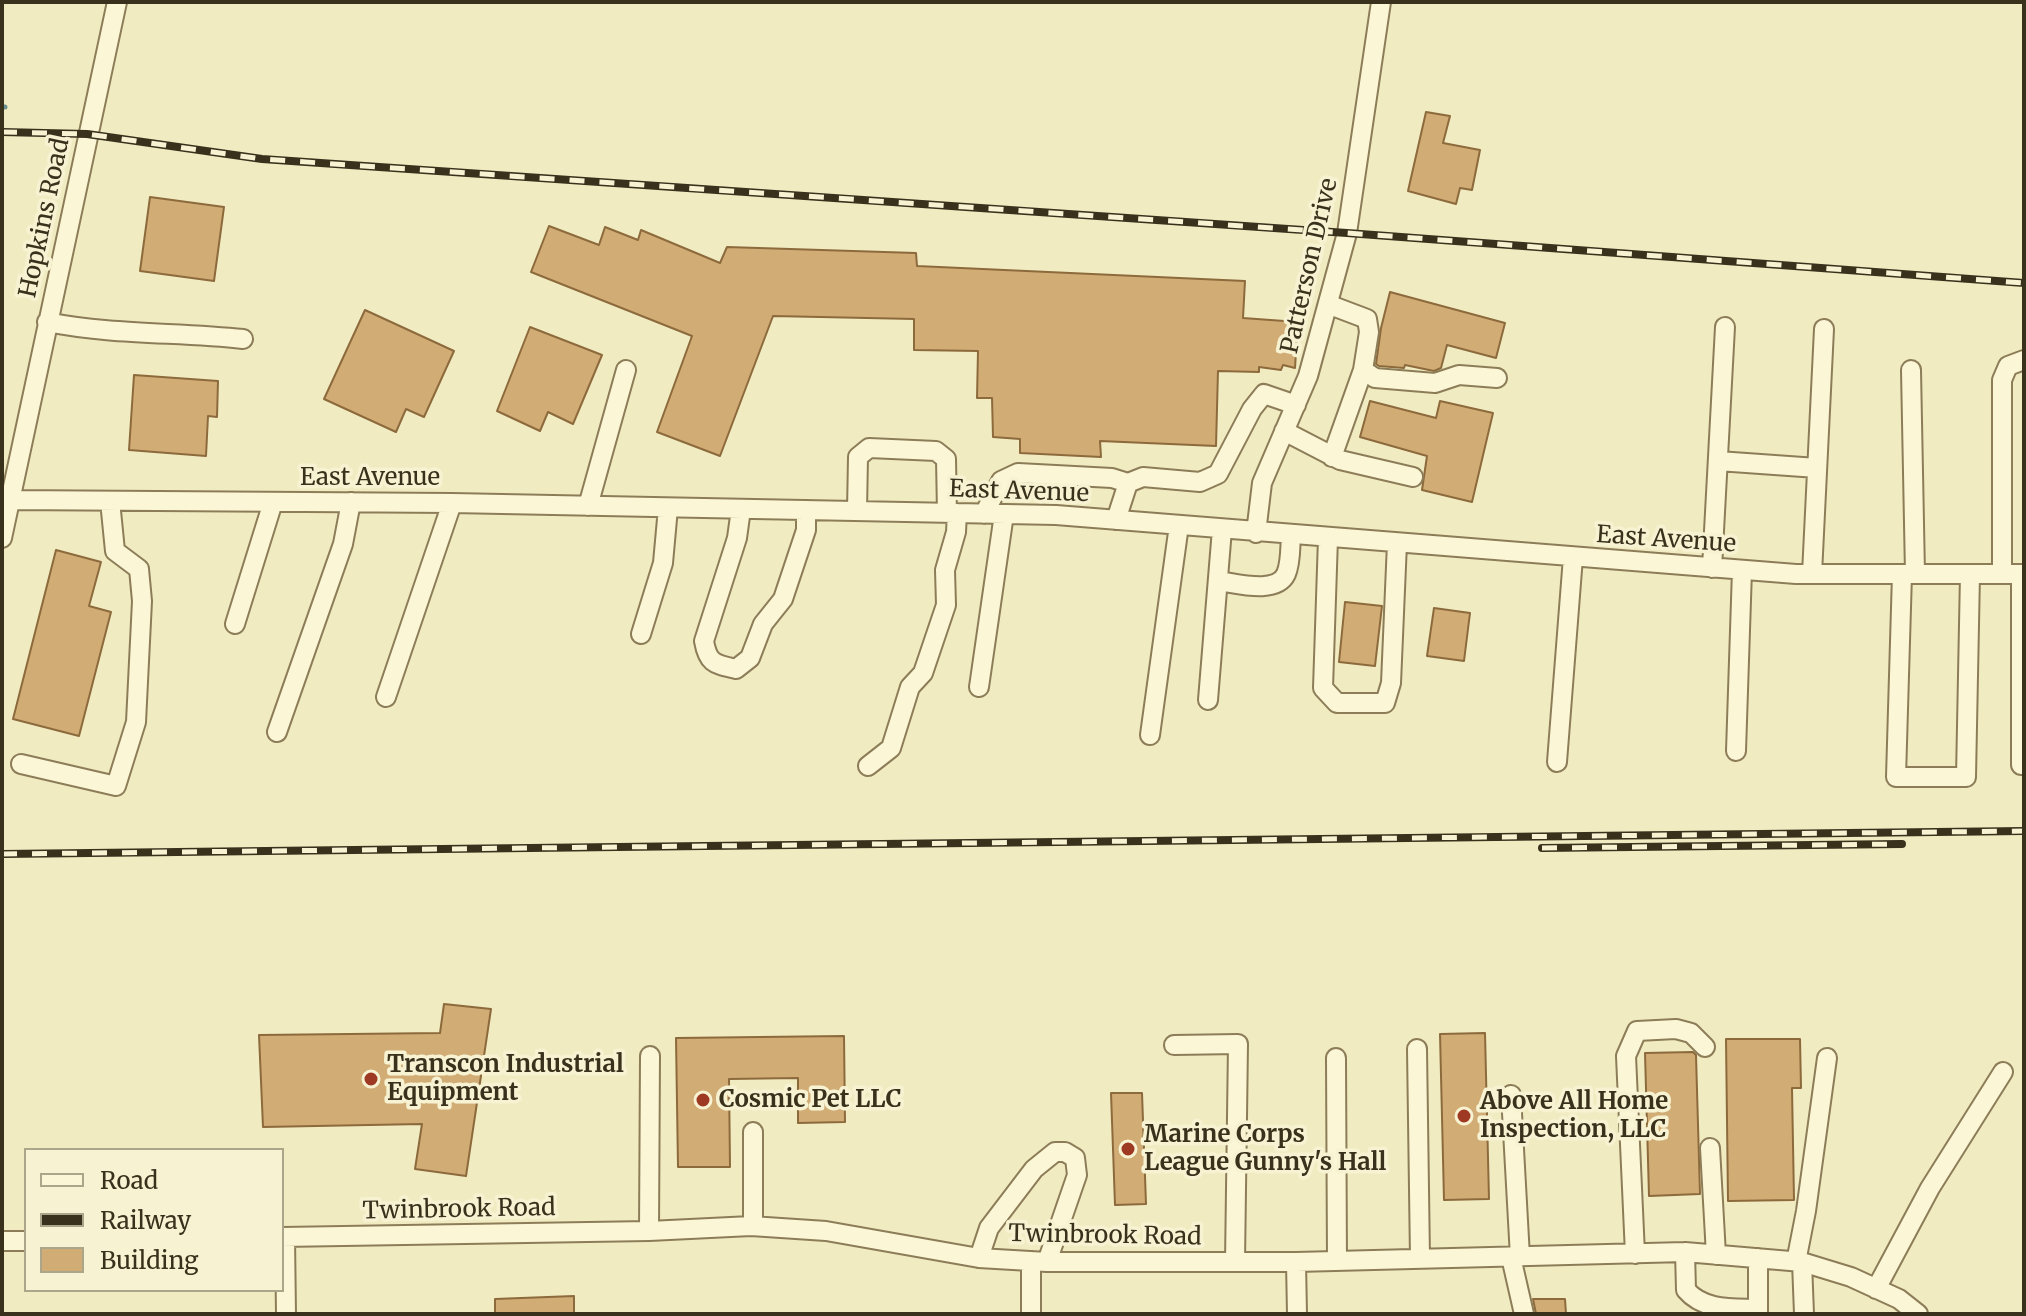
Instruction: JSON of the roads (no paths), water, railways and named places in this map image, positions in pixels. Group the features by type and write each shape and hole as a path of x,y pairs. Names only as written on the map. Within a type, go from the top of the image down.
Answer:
{"street":[{"name":"Hopkins Road","path":"2,538 117,2"},
{"name":"Patterson Drive","path":"1256,533 1262,483 1308,376 1330,305 1347,233 1381,2"},
{"path":"1330,305 1367,319 1369,332 1363,370 1332,457"},
{"path":"47,322 83,329 243,339"},
{"path":"1712,568 1725,327"},
{"path":"1812,574 1824,329"},
{"path":"2024,360 2008,366 2002,380 2016,574 2021,765 2024,765"},
{"path":"588,506 626,370"},
{"path":"1363,370 1375,378 1435,383 1459,375 1497,378"},
{"path":"1911,370 1908,574 1896,777 1966,777 1970,574"},
{"path":"984,514 1001,481 1018,473 1112,478 1128,483 1143,477 1200,482 1218,474 1252,409 1264,394 1296,405"},
{"path":"1284,431 1332,457 1413,477"},
{"path":"857,511 858,457 869,448 936,451 946,459 956,532 945,570 946,605 923,673 910,687 891,748 868,766"},
{"path":"1718,461 1817,468"},
{"path":"1116,520 1128,483"},
{"name":"East Avenue","path":"10,500 452,503 1056,515 1742,570 1812,574 2016,574"},
{"path":"21,764 116,786 136,722 142,601 139,569 115,551 110,501"},
{"path":"235,624 273,502"},
{"path":"277,732 343,544 351,502"},
{"path":"386,697 452,503"},
{"path":"641,634 663,563 668,508"},
{"path":"741,509 737,538 704,641 707,655 715,664 736,669 750,658 763,624 783,599 806,530 806,510"},
{"path":"979,687 1004,514"},
{"path":"1150,735 1179,525"},
{"path":"1208,700 1222,529"},
{"path":"1218,581 1269,586 1278,583 1288,569 1291,535"},
{"path":"1328,538 1323,688 1337,703 1385,703 1391,683 1397,543"},
{"path":"1557,762 1573,557"},
{"path":"1736,751 1742,570"},
{"path":"1635,1254 1626,1056 1637,1031 1676,1029 1691,1033 1705,1047"},
{"path":"1174,1045 1238,1044 1235,1262"},
{"path":"1417,1049 1420,1259"},
{"path":"649,1231 650,1056"},
{"path":"1336,1058 1337,1261"},
{"path":"1804,1314 1799,1262 1827,1058"},
{"path":"1876,1289 1930,1188 2003,1072"},
{"path":"1511,1095 1516,1257 1524,1314"},
{"path":"753,1132 753,1226"},
{"path":"1710,1148 1716,1255"},
{"path":"979,1258 989,1228 1034,1169 1055,1152 1065,1152 1075,1158 1077,1175 1039,1262 1031,1314"},
{"name":"Twinbrook Road","path":"284,1237 649,1231 753,1226 826,1231 979,1258 1039,1262 1296,1262 1685,1252 1799,1262 1851,1277 1899,1299 1918,1314"},
{"path":"284,1237 286,1314"},
{"path":"2,1241 24,1241"},
{"path":"1685,1252 1686,1290 1691,1296 1716,1307 1758,1312 1758,1258"},
{"path":"1296,1262 1297,1314"}],"railway":[{"path":"2,132 87,134 262,159 2024,283"},
{"path":"2,854 2024,831"},
{"path":"1542,848 1902,844"}],"place":[{"name":"Transcon Industrial Equipment","path":"371,1079"},
{"name":"Cosmic Pet LLC","path":"703,1100"},
{"name":"Above All Home Inspection, LLC","path":"1464,1116"},
{"name":"Marine Corps League Gunny's Hall","path":"1128,1149"}]}
